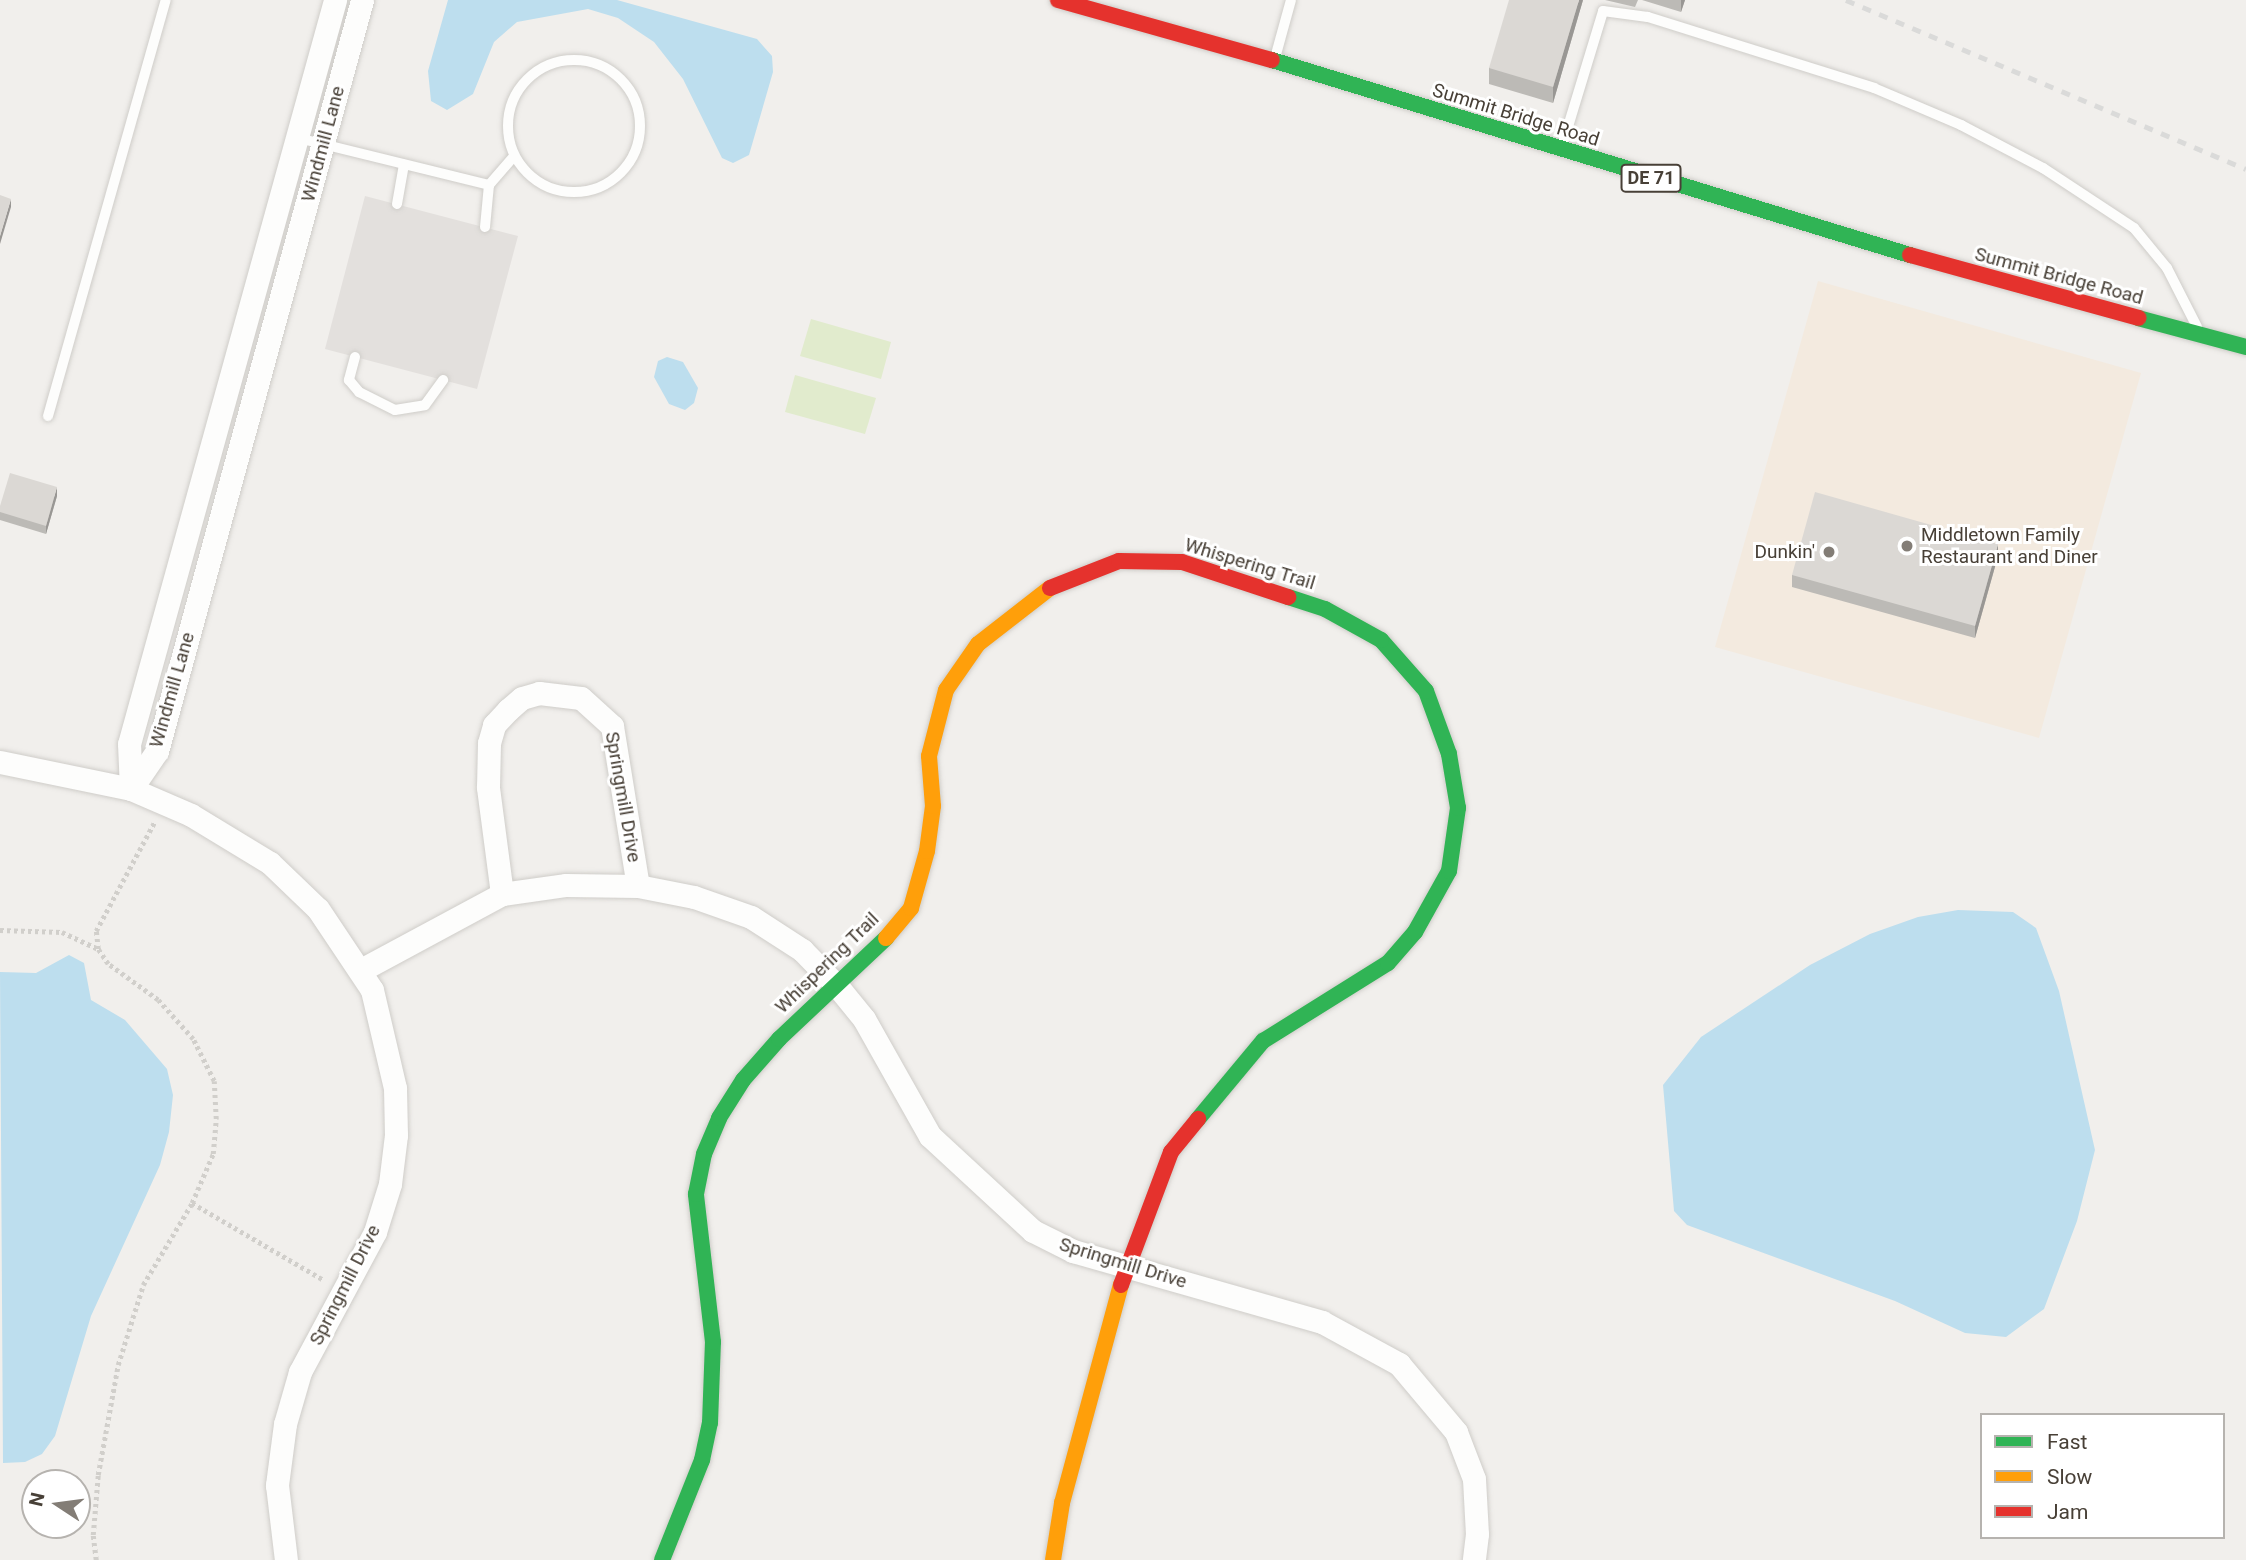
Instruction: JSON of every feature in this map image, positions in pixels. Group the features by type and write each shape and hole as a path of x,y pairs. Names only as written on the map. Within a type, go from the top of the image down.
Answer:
{"street":[{"name":"Windmill Lane","path":"131,789 129,744 335,0"},
{"name":"Windmill Lane","path":"131,789 157,751 362,0"},
{"name":"Summit Bridge Road","path":"1058,0 1274,61 1561,151 1985,278 2246,347"},
{"name":"Whispering Trail","path":"662,1560 702,1460 710,1423 713,1342 696,1194 704,1154 743,1080 779,1039 838,987 911,908 927,851 933,806 929,756 946,690 978,644 1014,611 1063,580 1119,561 1182,562 1325,609 1381,640 1426,691 1449,754 1458,808 1449,872 1415,932 1388,963 1263,1041 1211,1099 1171,1152 1126,1265 1062,1503 1053,1560"},
{"name":"Springmill Drive","path":"502,894 488,788 489,743 495,725 508,710 522,698 539,693 580,698 612,726 638,886"},
{"name":"Springmill Drive","path":"0,762 131,789 165,804 270,863 317,909 361,970 384,1029 395,1088 396,1135 390,1184 375,1232 300,1372 285,1424 277,1485 286,1560"},
{"name":"Springmill Drive","path":"361,970 502,894 566,885 638,886 694,897 751,918 802,950 838,987 864,1019 930,1136 961,1168 1033,1231 1073,1251 1322,1322 1399,1364 1456,1432 1474,1479 1477,1534 1474,1560"}],"lane":[{"path":"48,416 166,0"},
{"path":"1274,61 1291,0"},
{"path":"1561,151 1602,11 1648,17 1874,88 1961,125 2043,168 2134,228 2167,268 2201,335"},
{"path":"571,60 603,66 621,79 635,100 640,131 630,163 613,180 588,192 554,190 534,180 514,156 508,134 509,111 515,94 539,69 571,60"},
{"path":"298,138 489,185"},
{"path":"485,227 489,185 514,156"},
{"path":"397,204 404,164"},
{"path":"355,357 348,380 367,397 395,410 425,405 443,380"}],"path":[{"path":"96,1560 93,1535 98,1475 118,1365 143,1285 192,1203 213,1154 214,1081 193,1039 158,1000 108,964 98,949 96,931 165,804"},
{"path":"0,930 62,932 98,949"},
{"path":"192,1203 342,1291"}],"shaded area":[{"path":"365,196 518,236 477,389 325,349"},
{"path":"1818,281 2141,373 2039,738 1715,647"}],"green space":[{"path":"811,319 891,342 881,379 800,356"},
{"path":"795,375 876,398 865,434 785,412"}],"water":[{"path":"448,0 617,0 757,39 772,56 773,72 749,155 733,163 722,158 683,79 654,42 618,18 588,9 517,22 494,42 473,94 447,110 431,101 428,71"},
{"path":"667,357 683,362 698,388 694,403 685,410 669,404 654,377 658,361"},
{"path":"1958,910 2013,912 2036,928 2059,991 2095,1150 2077,1221 2044,1309 2006,1337 1965,1333 1895,1301 1687,1225 1674,1211 1663,1085 1701,1037 1810,965 1870,934 1918,917"},
{"path":"69,955 84,963 91,1000 125,1020 167,1069 173,1095 169,1132 160,1165 91,1316 55,1436 42,1454 25,1462 3,1463 0,972 36,973"}],"building":[{"path":"1509,0 1579,0 1553,87 1489,68"},
{"path":"0,195 11,199 0,236"},
{"path":"10,473 57,487 46,526 0,512"},
{"path":"1815,492 1998,544 1975,626 1792,575"}],"railway":[{"path":"1846,0 2246,169"}],"traffic: fast":[{"path":"1272,60 1910,255"},
{"path":"2138,318 2246,347"},
{"path":"1198,1119 1263,1041 1388,963 1415,932 1449,871 1458,808 1449,754 1426,691 1381,640 1325,609 1288,597"},
{"path":"662,1560 702,1460 710,1423 713,1342 696,1194 704,1154 719,1118 743,1080 779,1039 886,938"}],"traffic: slow":[{"path":"886,938 911,908 927,851 933,806 929,756 946,690 978,644 1050,588"},
{"path":"1053,1560 1062,1503 1121,1285"}],"traffic: jam":[{"path":"1058,0 1272,60"},
{"path":"1910,255 2138,318"},
{"path":"1050,588 1119,561 1182,562 1288,597"},
{"path":"1121,1285 1171,1152 1198,1119"}],"place":[{"name":"Middletown Family Restaurant and Diner","path":"1907,546"},
{"name":"Dunkin'","path":"1829,552"}]}
